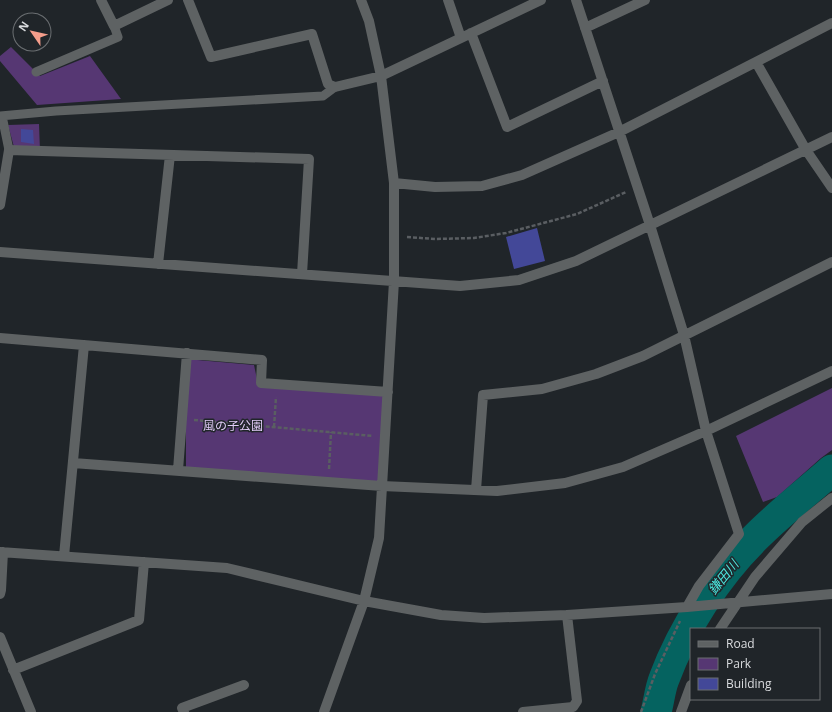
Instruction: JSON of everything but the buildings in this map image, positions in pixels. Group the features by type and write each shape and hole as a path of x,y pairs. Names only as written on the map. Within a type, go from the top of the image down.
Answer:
{"street":[{"path":"102,0 114,26 168,0"},
{"path":"188,0 212,57 312,34 328,84 335,86 381,76 541,0"},
{"path":"324,712 364,600 379,538 394,281 394,183 381,76 370,21 361,0"},
{"path":"448,0 461,38"},
{"path":"576,0 650,225 684,335 706,431 739,534 699,586 687,607"},
{"path":"585,28 645,0"},
{"path":"394,183 435,187 482,186 522,175 620,132 832,23"},
{"path":"471,33 507,127 602,81"},
{"path":"756,62 806,150 832,188"},
{"path":"0,252 460,286 519,280 576,261 832,137"},
{"path":"0,205 9,150 309,159 302,274"},
{"path":"158,264 170,155"},
{"path":"476,490 482,395 542,389 596,374 643,356 832,262"},
{"path":"0,338 262,360 261,382 388,392"},
{"path":"64,556 84,345"},
{"path":"178,470 187,353"},
{"path":"73,463 382,486 497,491 565,483 623,467 706,431 832,371"},
{"path":"721,628 755,577 802,522 832,498"},
{"path":"0,594 1,552 227,568 364,600 448,616 484,618 567,615 687,607 832,594"},
{"path":"13,670 139,620 144,562"},
{"path":"523,712 573,707 577,701 567,615"},
{"path":"0,637 31,712"},
{"path":"184,712 182,708 244,685"},
{"path":"682,712 690,688"}],"lane":[{"path":"36,72 118,37 114,26"},
{"path":"9,150 1,116 322,96 335,86"}],"path":[{"path":"394,236 435,239 474,238 506,233 577,214 637,187"},
{"path":"274,427 276,384"},
{"path":"182,419 385,437"},
{"path":"329,482 331,432"},
{"path":"641,712 655,674 687,607"}],"green space":[{"path":"11,47 12,52 16,52 40,76 90,56 121,99 37,105 0,61 0,56"},
{"path":"39,124 40,151 14,147 8,125"},
{"name":"風の子公園","path":"186,359 254,365 258,384 384,395 379,482 186,468"},
{"path":"832,388 832,450 777,497 763,502 736,436"}],"waterway":[{"name":"鎌田川","path":"656,712 663,683 672,660 691,622 715,585 756,537 832,470"}]}
